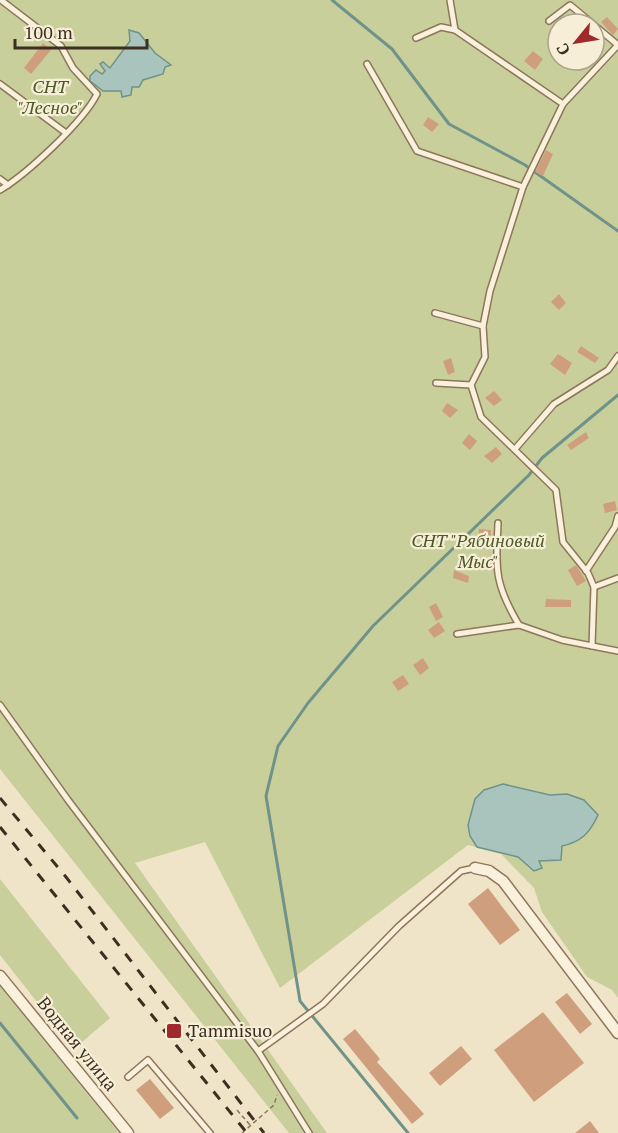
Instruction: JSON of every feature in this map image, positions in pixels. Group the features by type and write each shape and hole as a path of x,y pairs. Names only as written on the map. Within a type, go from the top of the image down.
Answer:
{"street":[{"path":"475,868 489,871 503,881 618,1033"},
{"name":"Водная улица","path":"0,976 128,1133"}],"lane":[{"path":"0,190 25,173 66,133 96,96 96,92 73,68 61,46 1,0"},
{"path":"450,0 456,30"},
{"path":"561,12 570,5 578,12"},
{"path":"416,39 441,27 456,30 563,104"},
{"path":"592,646 594,587 586,571 563,542 556,490 481,417 471,385 485,357 483,326 490,291 523,187 563,104 618,45 606,35"},
{"path":"367,64 417,151 523,187"},
{"path":"0,84 66,133"},
{"path":"0,179 8,185"},
{"path":"435,313 483,326"},
{"path":"515,448 554,404 608,370 618,356"},
{"path":"436,383 471,385"},
{"path":"586,571 615,527 618,516"},
{"path":"498,523 495,571 502,596 519,625"},
{"path":"594,587 618,578"},
{"path":"457,634 519,625 562,640 618,651"},
{"path":"0,705 75,809 258,1051 309,1133"},
{"path":"258,1051 323,1004 399,926 461,872 475,868"},
{"path":"128,1077 147,1060 210,1133"}],"path":[{"path":"242,1133 274,1105 278,1093"},
{"path":"237,1110 251,1126"}],"green space":[{"path":"0,0 618,0 618,998 612,990 587,977 542,912 534,888 501,854 468,845 280,988 205,842 135,863 327,1133 289,1133 0,769"},
{"path":"0,879 110,1018 74,1049 0,955"},
{"path":"0,986 119,1133 0,1133"}],"water":[{"path":"129,30 139,33 155,53 171,65 165,67 163,74 143,80 139,87 132,87 131,95 122,97 121,91 103,91 90,81 90,76 96,70 102,74 105,71 100,64 103,62 110,68 130,41"},
{"path":"503,784 550,795 567,794 584,800 598,815 584,836 562,846 561,860 539,861 542,868 534,871 518,857 477,847 470,836 468,825 475,799 484,790"}],"building":[{"path":"606,18 618,29 613,35 606,27"},
{"path":"43,43 51,50 31,74 24,68"},
{"path":"533,51 543,59 535,70 524,61"},
{"path":"428,117 439,124 432,132 423,125"},
{"path":"546,150 553,154 543,176 535,172"},
{"path":"559,294 566,303 559,310 551,302"},
{"path":"581,346 599,358 595,363 577,352"},
{"path":"558,354 572,363 565,375 550,364"},
{"path":"451,358 455,372 448,375 443,361"},
{"path":"494,391 502,400 494,406 485,398"},
{"path":"447,403 458,410 450,418 442,411"},
{"path":"586,432 589,438 571,450 567,445"},
{"path":"469,434 477,441 470,450 462,443"},
{"path":"496,447 502,454 492,463 484,456"},
{"path":"615,501 617,510 605,513 603,504"},
{"path":"479,529 491,530 490,549 478,548"},
{"path":"576,565 586,581 577,586 568,570"},
{"path":"454,570 469,576 468,583 453,578"},
{"path":"546,599 571,600 571,607 545,607"},
{"path":"436,603 443,617 436,621 429,607"},
{"path":"439,622 445,631 434,638 428,630"},
{"path":"423,658 429,668 420,675 413,665"},
{"path":"403,675 409,684 398,691 392,682"},
{"path":"488,888 520,930 500,945 468,904"},
{"path":"567,993 592,1024 580,1034 555,1002"},
{"path":"543,1012 584,1063 534,1102 494,1050"},
{"path":"355,1029 380,1059 377,1062 424,1114 412,1124 343,1039"},
{"path":"461,1046 472,1059 440,1086 429,1073"},
{"path":"150,1079 174,1108 160,1119 136,1090"},
{"path":"590,1121 599,1133 575,1133"}],"waterway":[{"path":"332,0 392,49 449,124 525,165 618,231"},
{"path":"408,1133 300,1001 266,796 278,746 308,703 373,626 529,475 542,458 618,395"},
{"path":"0,1023 77,1118"}],"railway":[{"path":"0,798 66,877 264,1133"},
{"path":"0,827 247,1133"}],"place":[{"name":"Tammisuo","path":"174,1031"}],"park label":[{"name":"СНТ \"Лесное\"","path":"50,97"},
{"name":"СНТ \"Рябиновый Мыс\"","path":"478,551"}]}
